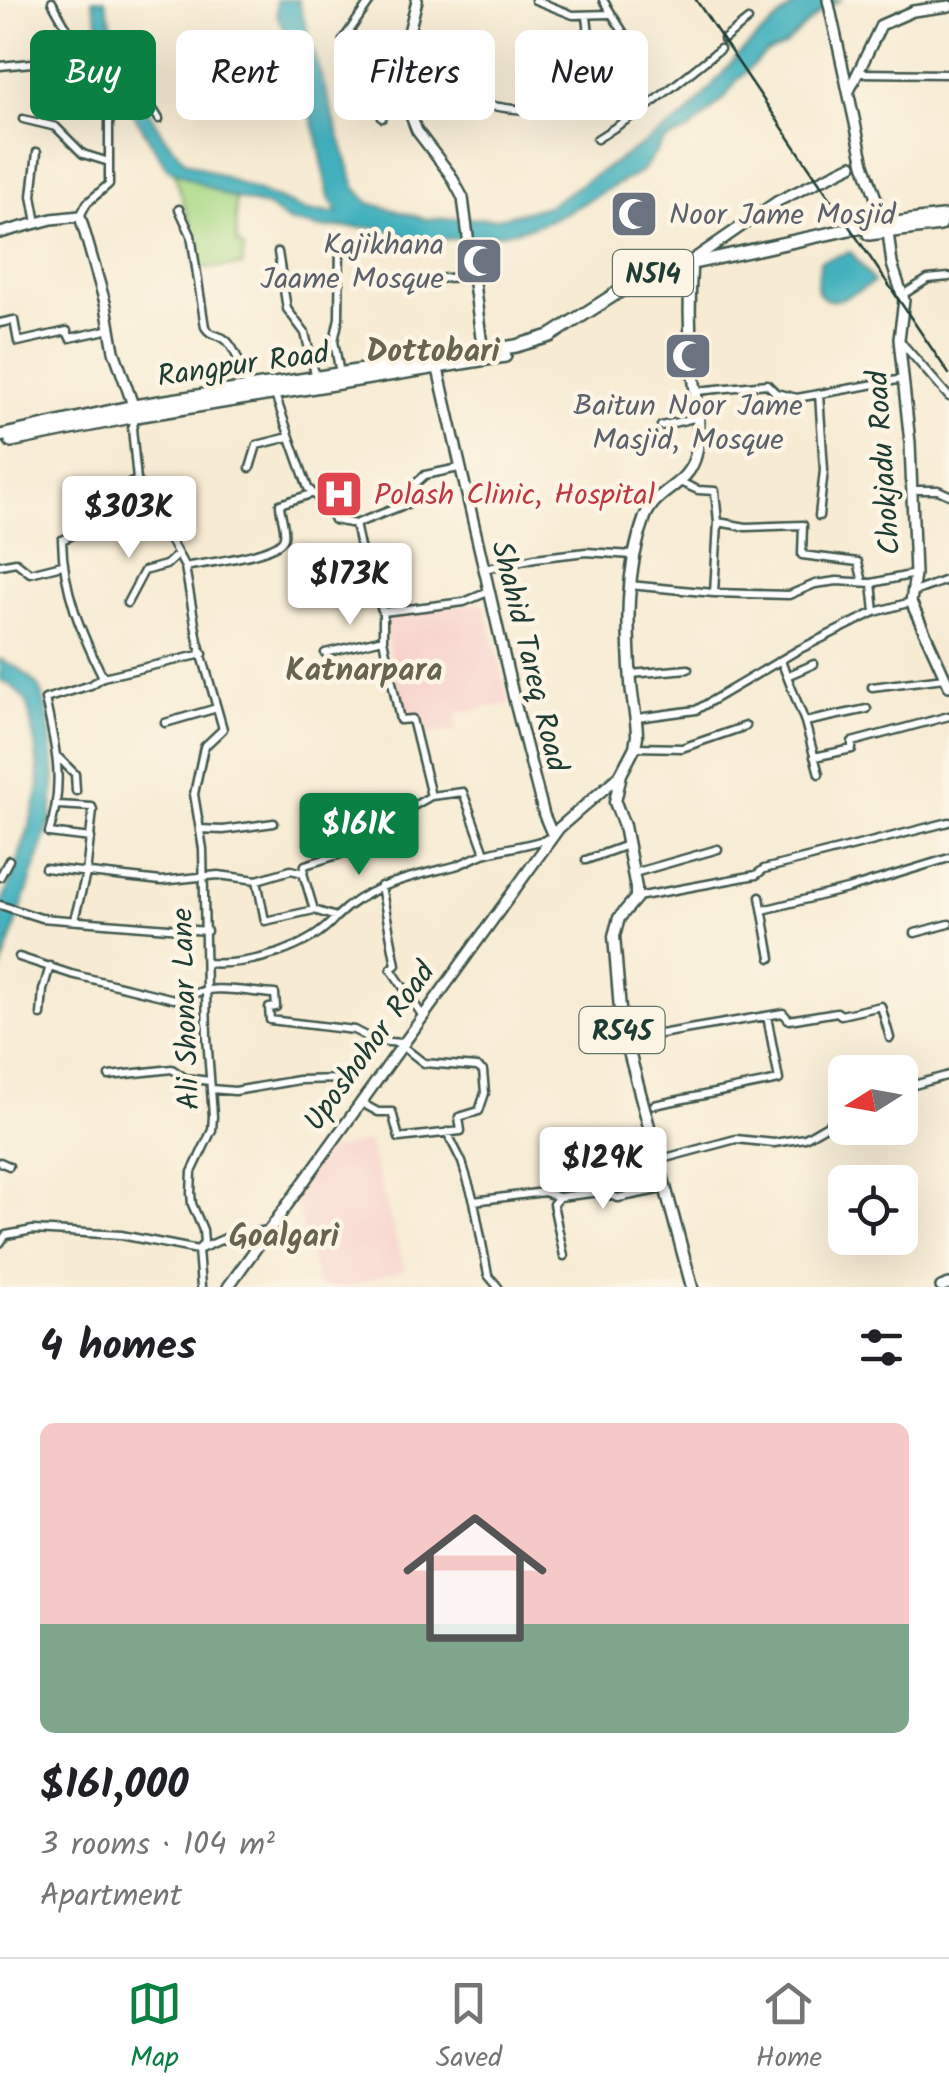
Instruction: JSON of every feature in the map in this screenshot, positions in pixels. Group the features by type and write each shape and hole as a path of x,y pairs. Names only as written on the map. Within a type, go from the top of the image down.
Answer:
{"highway":[{"name":"Rangpur Road","path":"135,411 275,394 554,342 639,287 690,266 949,216"},
{"name":"Rangpur Road","path":"886,228 949,224"},
{"name":"Rangpur Road","path":"0,440 250,388 437,365"}],"main road":[{"path":"636,898 628,845 615,802 621,774 635,747 629,584 633,555 649,508 658,496 682,482 696,451 698,417 689,309 690,266"},
{"name":"R545","path":"636,898 618,918 614,936 624,1041 692,1287"}],"street":[{"path":"350,30 371,0"},
{"path":"410,30 417,0"},
{"path":"536,0 587,17 610,14"},
{"path":"603,0 621,30"},
{"name":"Chokjadu Road","path":"828,0 866,170 904,294 899,339 912,490 913,597 947,682"},
{"path":"52,2 68,30"},
{"path":"849,91 881,25 914,11 949,6"},
{"path":"587,17 589,30"},
{"path":"724,38 748,20"},
{"path":"597,139 651,104 720,49"},
{"path":"0,66 30,63"},
{"path":"858,73 930,74 947,78"},
{"path":"930,74 947,78"},
{"path":"156,114 159,119"},
{"path":"23,119 56,126 83,154 109,162"},
{"path":"112,120 107,129 109,184 87,203 80,216 114,351 135,411 132,428 137,480 176,555 186,566 218,708 166,722"},
{"path":"413,120 463,198 484,357"},
{"path":"690,266 778,200 852,165 860,145"},
{"path":"37,152 32,196 37,223"},
{"path":"852,165 866,170"},
{"path":"180,209 191,235 205,326 210,334 225,340 250,388"},
{"path":"0,232 80,216"},
{"path":"340,241 339,318 334,342 340,376"},
{"path":"278,252 287,308 305,334 316,380"},
{"path":"436,278 472,276"},
{"path":"904,294 928,279 949,277"},
{"path":"0,323 14,320 18,342 67,331 70,338 111,330"},
{"path":"899,339 949,397"},
{"name":"Shahid Tareq Road","path":"437,365 488,592 539,796 553,836"},
{"path":"696,391 766,384 776,393 797,398 903,380"},
{"path":"275,394 311,494 334,520 355,524 418,500 415,484 425,475 459,468"},
{"path":"819,394 824,470 819,516"},
{"path":"662,426 698,417"},
{"path":"250,468 257,444 289,437"},
{"path":"103,677 78,626 62,565 62,540 112,518 111,493 137,480"},
{"path":"682,482 698,490 715,491 718,522 714,593"},
{"path":"912,490 938,490 949,495"},
{"path":"186,566 264,552 282,542 280,504 311,494"},
{"path":"606,496 658,496"},
{"path":"718,522 802,525 802,555 858,562 868,582 875,612"},
{"path":"355,524 366,574 382,612 382,640 400,720 412,719 431,796"},
{"path":"484,570 534,558 586,552 633,555"},
{"path":"127,603 144,571 166,565 176,555"},
{"path":"0,565 16,562 30,573 62,565"},
{"path":"366,574 404,568"},
{"path":"629,584 714,593 789,595 815,584 868,582 915,574"},
{"path":"636,718 696,710 875,612 948,581"},
{"path":"382,612 464,602 488,592"},
{"path":"326,653 382,640"},
{"path":"90,838 48,834 58,804 58,757 45,698 91,685 103,677 203,654"},
{"path":"936,657 949,656"},
{"path":"781,661 805,722 819,774"},
{"path":"789,675 814,664"},
{"path":"631,674 688,669"},
{"path":"872,687 947,682"},
{"name":"Ali Shonar Lane","path":"201,1287 198,1250 204,1243 204,1230 192,1204 192,1172 212,1130 206,931 200,828 194,794 198,766 210,739 223,729 218,708"},
{"path":"805,722 867,709"},
{"path":"814,757 852,749 852,742 949,716"},
{"path":"635,747 682,748 746,726"},
{"path":"58,757 75,774 76,791"},
{"name":"Uposhohor Road","path":"228,1287 553,836 621,774"},
{"path":"314,910 303,874 305,866 338,856 392,828 398,815 431,796 464,792 485,853"},
{"path":"600,792 609,792 615,802"},
{"path":"58,804 92,807 86,874 74,920"},
{"path":"636,898 756,875 764,869 949,822"},
{"path":"200,828 223,830 274,824"},
{"path":"206,963 242,963 266,957 323,932 336,917 381,886 553,836"},
{"path":"586,860 628,845"},
{"path":"634,873 718,849"},
{"path":"763,910 949,858"},
{"path":"0,878 8,860"},
{"path":"45,868 161,881 218,874 257,880 292,870 303,874"},
{"path":"257,880 265,920 314,910 336,917"},
{"path":"381,886 396,965 391,969 422,1016"},
{"path":"760,897 771,958"},
{"path":"0,905 41,918 206,931"},
{"path":"914,932 949,924"},
{"path":"20,957 174,999 186,999 194,992 207,990 275,994 276,1007 269,1008 270,1020 354,1030 375,1042 403,1045 424,1064 478,1067 483,1071 486,1093 480,1111 459,1118 461,1131 399,1138 392,1112 378,1112 359,1102"},
{"path":"41,1014 42,990 50,966"},
{"path":"624,1041 783,1013 789,1020 880,1006 890,1038"},
{"path":"654,1105 779,1080 768,1016"},
{"path":"109,1076 172,1069 184,1078 235,1092 298,1080 344,1079"},
{"path":"918,1083 949,1074"},
{"path":"658,1160 736,1140 774,1142 805,1138 828,1125"},
{"path":"447,1132 474,1201 488,1275 498,1287"},
{"path":"0,1162 10,1166"},
{"path":"474,1201 544,1192 560,1196 600,1192 618,1198 667,1188"},
{"path":"560,1196 553,1204 564,1256"},
{"path":"0,1243 3,1233 33,1230 121,1235 198,1250 230,1236 268,1230"},
{"path":"941,1287 949,1284"}],"shaded area":[{"path":"484,602 510,704 456,713 456,731 420,736 414,717 405,716 384,630 388,614"},
{"path":"368,1141 405,1270 348,1287 318,1287 293,1195 322,1153"}],"green space":[{"path":"173,168 235,192 237,242 244,249 242,266 196,268 191,226"}],"water":[{"path":"92,0 105,0 113,30 100,30"},
{"path":"276,0 298,0 307,30 284,30"},
{"path":"800,0 840,0 822,10 784,46 766,53 689,131 664,141 643,170 534,226 456,239 414,238 381,227 318,228 288,221 267,207 227,196 167,168 137,120 154,120 185,161 307,211 338,213 329,198 312,120 314,52 355,187 369,203 426,219 498,218 547,206 686,116 740,53"},
{"path":"851,252 874,282 839,300 825,299 817,286 820,261"},
{"path":"0,659 20,669 40,688 48,713 55,776 51,819 0,973 0,909 28,831 39,786 27,702 0,680"}],"railway":[{"path":"696,0 949,374"}],"place":[{"name":"Noor Jame Mosjid","path":"634,214"},
{"name":"Kajikhana Jaame Mosque","path":"479,261"},
{"name":"Baitun Noor Jame Masjid, Mosque","path":"688,356"},
{"name":"Polash Clinic, Hospital","path":"339,494"}],"district":[{"name":"Dottobari","path":"433,350"},
{"name":"Katnarpara","path":"364,669"},
{"name":"Goalgari","path":"284,1235"}]}
